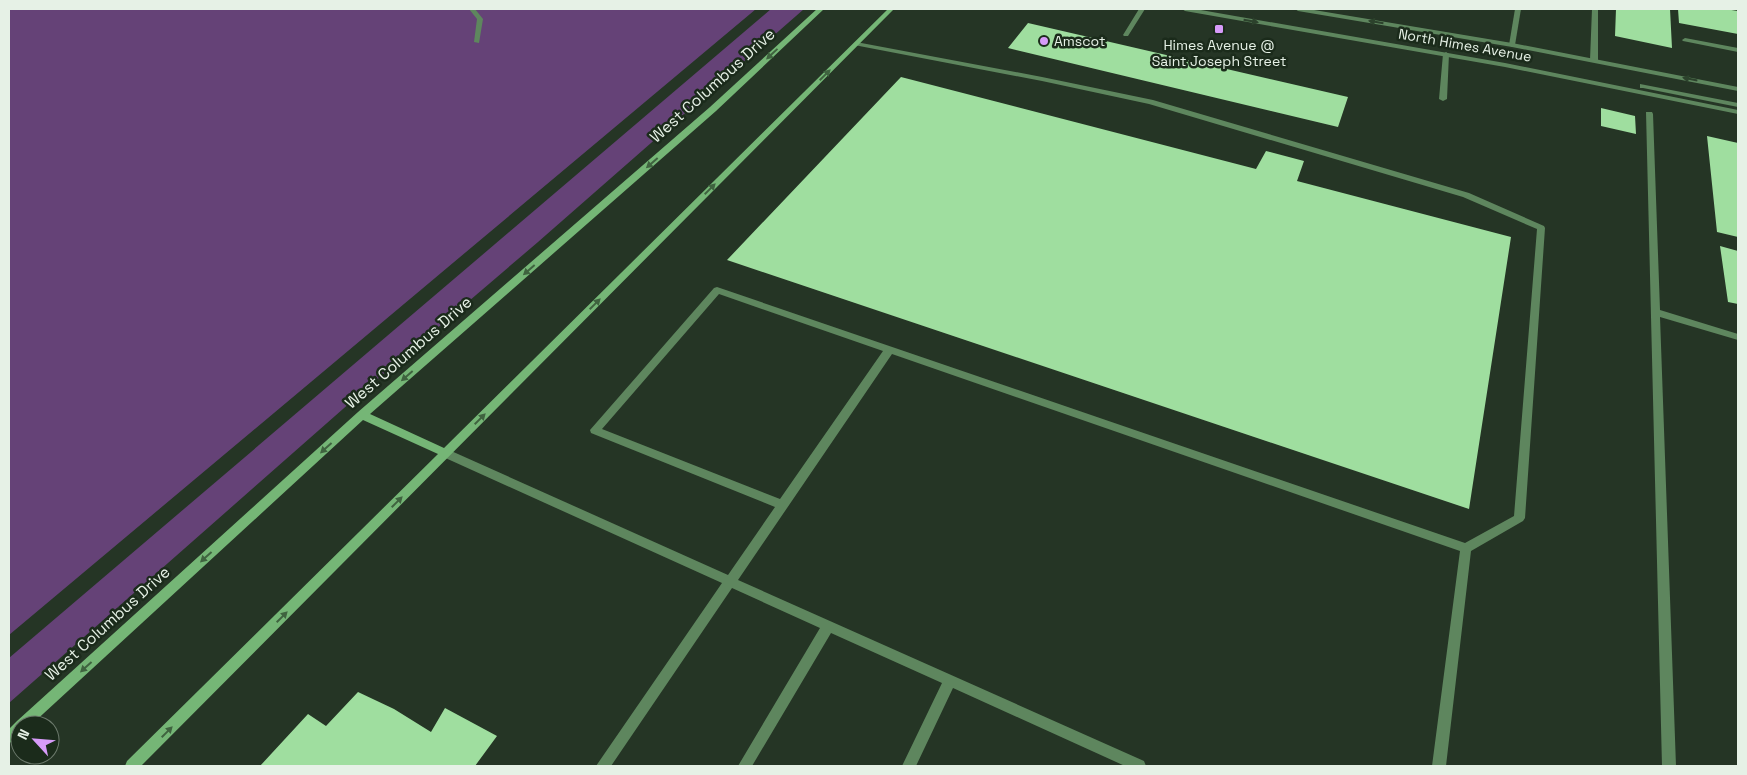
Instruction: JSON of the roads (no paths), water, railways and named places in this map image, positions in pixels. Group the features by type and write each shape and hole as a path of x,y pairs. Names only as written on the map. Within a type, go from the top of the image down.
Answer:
{"main road":[{"name":"West Columbus Drive","path":"33,715 362,415 714,109 821,9"},
{"path":"132,766 891,9"},
{"path":"362,415 446,453"}],"street":[{"path":"472,9 480,18 476,42"},
{"path":"1126,35 1142,9"},
{"name":"North Himes Avenue","path":"1186,9 1446,54 1738,112"},
{"name":"North Himes Avenue","path":"1298,9 1512,45 1738,89"},
{"path":"1512,45 1516,9"},
{"path":"1594,60 1595,9"},
{"path":"1685,40 1738,50"},
{"path":"783,505 595,430 717,290 1466,548 1519,518 1540,228 1466,195 1150,102 1042,79 856,44"},
{"path":"1443,99 1446,54"},
{"path":"1558,75 1630,84 1738,104"},
{"path":"1649,114 1669,766"},
{"path":"1655,312 1738,337"},
{"path":"603,766 889,350"},
{"path":"446,453 1139,766"},
{"path":"1439,766 1466,548"},
{"path":"745,766 828,626"},
{"path":"909,766 950,681"}],"place":[{"name":"Himes Avenue @ Saint Joseph Street","path":"1219,29"},
{"name":"Amscot","path":"1044,41"}]}
